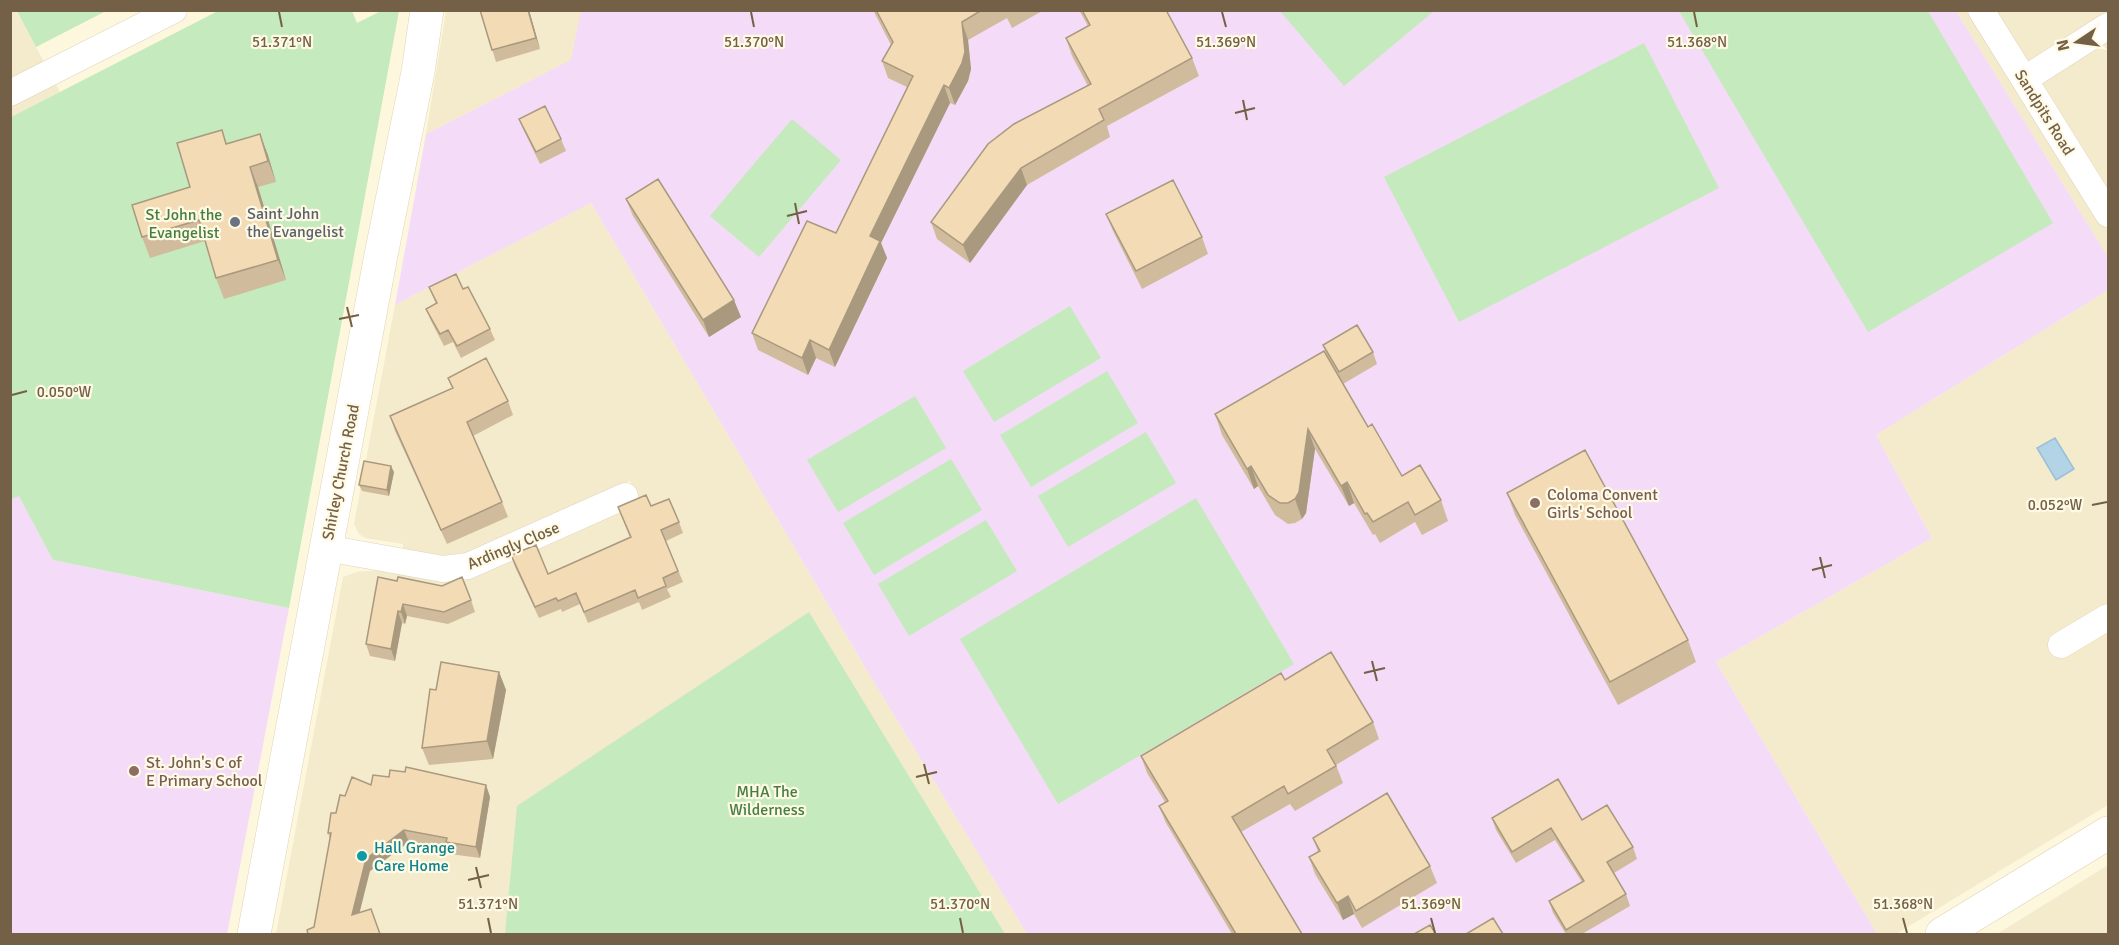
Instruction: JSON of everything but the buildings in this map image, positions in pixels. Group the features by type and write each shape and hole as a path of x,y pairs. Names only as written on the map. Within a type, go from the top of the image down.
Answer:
{"street":[{"path":"10,93 174,10"},
{"name":"Shirley Church Road","path":"254,934 418,72 427,10"},
{"name":"Sandpits Road","path":"1981,10 2109,214"},
{"path":"2025,79 2109,26"},
{"name":"Ardingly Close","path":"326,548 443,569 456,569 468,566 625,496"},
{"path":"2061,645 2109,617"},
{"path":"1942,934 2109,833"}],"shaded area":[{"name":"Coloma Convent Girls' School","path":"581,10 1956,11 2108,257 2108,290 1876,435 1932,538 1716,662 1877,934 1027,934 869,674 591,203 395,305 426,134 571,60"},
{"path":"11,11 17,11 60,92 11,117"},
{"path":"446,11 581,11 572,60 426,134"},
{"path":"1956,11 2108,11 2108,257"},
{"path":"591,203 869,674 1027,934 276,934 343,577 356,572 379,570 441,579 639,502 630,481 461,559 403,552 403,544 365,538 359,534 354,524 395,305"},
{"path":"2108,290 2108,805 1896,934 1877,934 1716,662 1932,538 1876,435"},
{"name":"St. John's C of E Primary School","path":"19,495 53,560 289,608 227,934 11,934 10,499"},
{"path":"2108,865 2108,934 1997,934"}],"green space":[{"path":"17,11 106,11 36,47"},
{"name":"St John the Evangelist","path":"218,11 352,11 357,23 381,11 399,11 289,608 53,560 19,496 11,499 11,117"},
{"path":"1280,11 1434,11 1344,86"},
{"path":"1679,11 1928,11 2053,223 1868,332"},
{"path":"1644,43 1719,188 1459,322 1384,177"},
{"path":"792,119 841,160 759,257 710,216"},
{"path":"1070,306 1101,358 994,422 963,371"},
{"path":"1107,371 1138,423 1031,487 1000,435"},
{"path":"915,396 946,448 838,512 807,460"},
{"path":"1146,432 1176,483 1068,547 1038,496"},
{"path":"951,459 982,510 874,575 843,523"},
{"path":"1196,498 1294,664 1058,804 960,639"},
{"path":"986,520 1017,571 909,636 878,584"},
{"name":"MHA The Wilderness","path":"809,612 1005,934 505,934 517,806"}],"water":[{"path":"2055,438 2074,469 2056,480 2037,448"}],"place":[{"name":"Saint John the Evangelist","path":"235,222"},
{"name":"Coloma Convent Girls' School","path":"1535,503"},
{"name":"St. John's C of E Primary School","path":"134,771"},
{"name":"Hall Grange Care Home","path":"362,856"}]}
